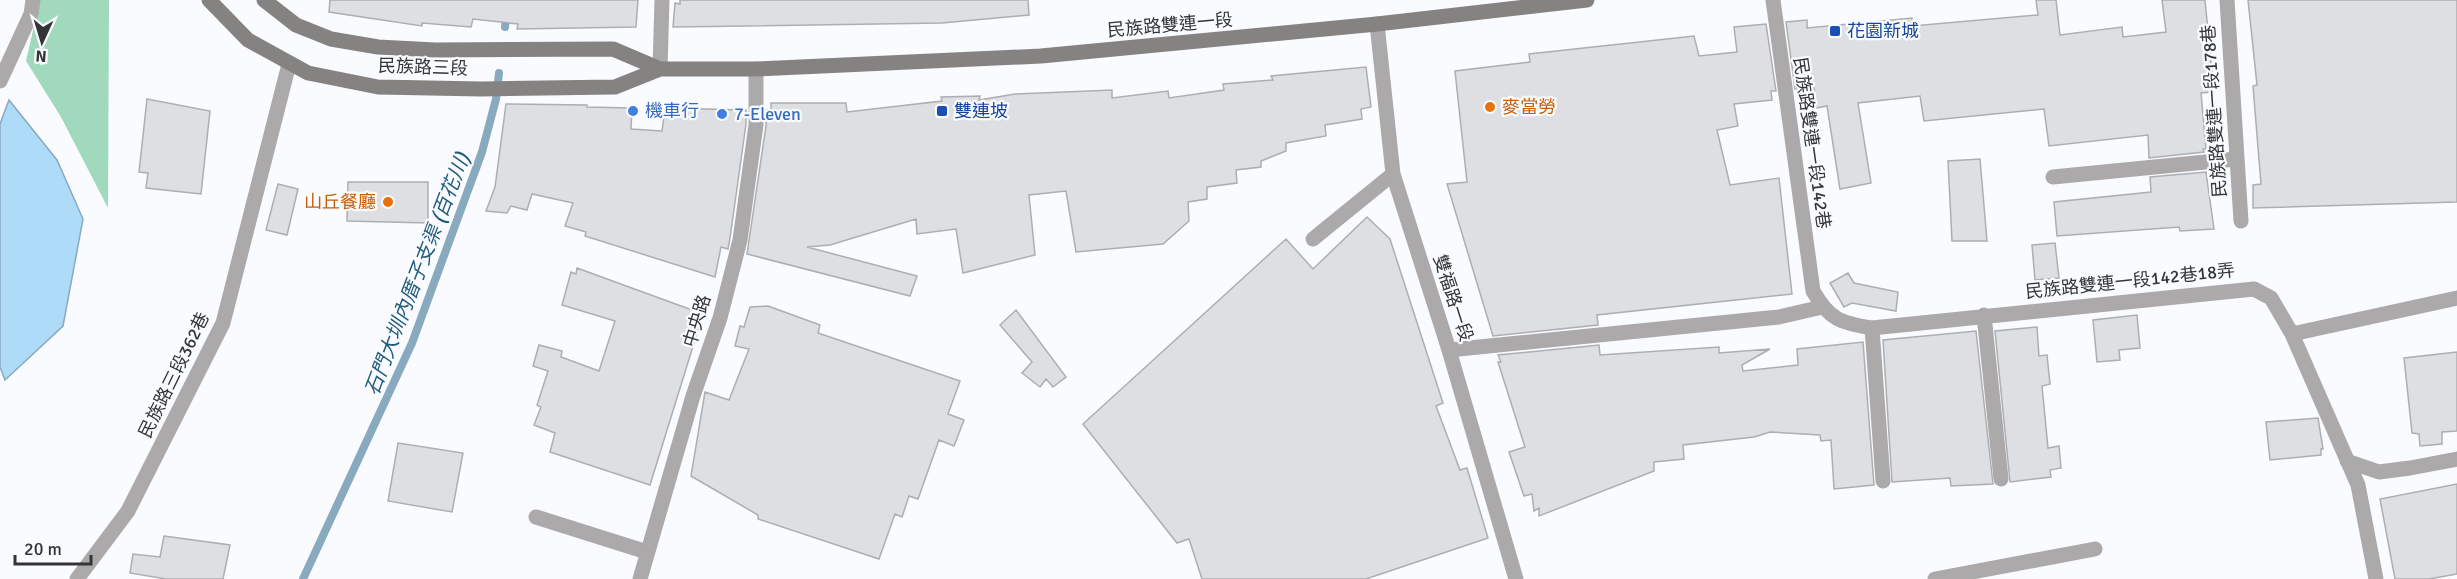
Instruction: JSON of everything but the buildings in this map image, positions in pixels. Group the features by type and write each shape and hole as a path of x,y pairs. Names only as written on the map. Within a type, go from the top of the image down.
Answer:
{"main road":[{"name":"民族路三段","path":"209,0 248,40 289,64 308,73 331,79 378,87 481,89 615,87 660,69 756,69"},
{"name":"民族路三段","path":"264,0 296,25 331,39 378,47 435,50 613,49 660,69"},
{"name":"民族路雙連一段","path":"756,69 1041,56 1377,24 1587,0"}],"street":[{"path":"0,81 31,14 33,0"},
{"path":"660,69 662,0"},
{"name":"民族路雙連一段142巷","path":"1773,0 1813,291"},
{"name":"民族路雙連一段178巷","path":"2227,0 2241,221"},
{"name":"雙福路一段","path":"1377,24 1392,174 1449,351 1516,579"},
{"name":"民族路三段362巷","path":"77,579 128,511 224,323 289,64"},
{"name":"中央路","path":"640,579 693,396 720,318 740,240 756,125 756,69"},
{"path":"2053,177 2236,159"},
{"path":"1313,239 1392,174"},
{"name":"民族路雙連一段142巷18弄","path":"1813,291 1822,307 1844,324 1872,328 2254,289 2271,298 2292,334 2358,485 2376,579"},
{"path":"2292,334 2457,298"},
{"path":"1449,351 1779,317 1822,307"},
{"path":"1984,315 2001,479"},
{"path":"1872,328 1883,481"},
{"path":"2347,461 2379,472 2457,459"},
{"path":"536,517 647,552"},
{"path":"1935,579 2095,549"}],"green space":[{"path":"40,0 109,0 108,208 61,117 26,61"}],"water":[{"path":"9,100 57,160 83,219 63,326 5,380 0,367 0,124"}],"waterway":[{"name":"石門大圳內厝子支渠 (百花川)","path":"505,27 508,0"},
{"name":"石門大圳內厝子支渠 (百花川)","path":"303,579 412,343 482,152 496,99 499,73"}],"place":[{"name":"花園新城","path":"1835,31"},
{"name":"麥當勞","path":"1490,107"},
{"name":"機車行","path":"633,111"},
{"name":"雙連坡","path":"942,111"},
{"name":"7-Eleven","path":"722,114"},
{"name":"山丘餐廳","path":"388,202"}]}
